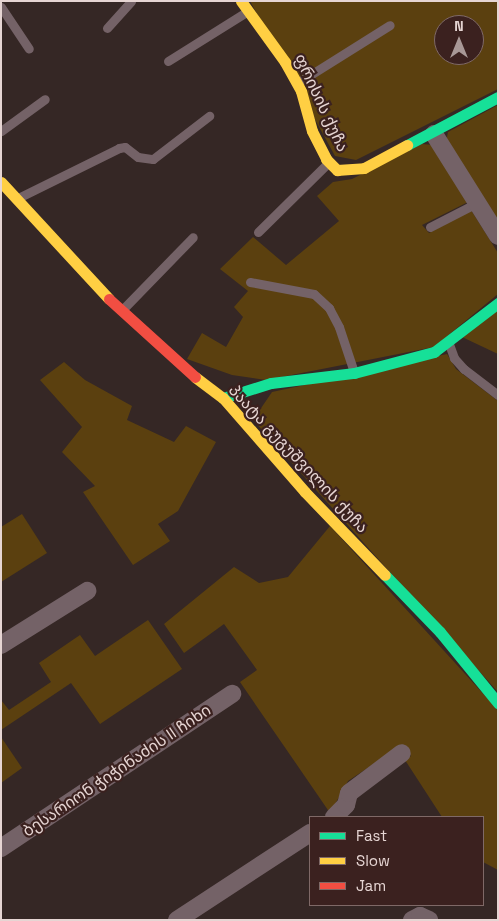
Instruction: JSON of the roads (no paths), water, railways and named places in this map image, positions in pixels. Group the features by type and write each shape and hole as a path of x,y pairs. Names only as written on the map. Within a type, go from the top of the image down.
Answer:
{"street":[{"name":"ფრისის ქუჩა","path":"245,6 297,84 312,131 329,162 336,170 364,168 385,155 434,134 498,97"},
{"path":"434,134 498,236"},
{"name":"პაატა გუგუშვილის ქუჩა","path":"1,182 121,310 180,366 222,398 305,492 440,632 498,702"},
{"path":"222,398 271,384 354,374 434,352 449,343 498,303"},
{"path":"1,645 87,591"},
{"name":"ბესარიონ ჭიჭინაძის II ჩიხი","path":"1,848 232,694"},
{"path":"335,816 346,805 349,793 402,753"},
{"path":"177,920 309,834"},
{"path":"412,920 420,916 429,920"}],"lane":[{"path":"107,28 131,1"},
{"path":"168,61 245,6"},
{"path":"1,7 29,49"},
{"path":"297,84 390,25"},
{"path":"1,131 45,99"},
{"path":"17,198 119,148 125,147 138,157 153,159 209,116"},
{"path":"258,232 329,162"},
{"path":"430,227 477,203"},
{"path":"121,310 193,237"},
{"path":"250,282 314,294 329,308 339,327 354,374"},
{"path":"449,343 454,358 464,369 498,395"}]}
